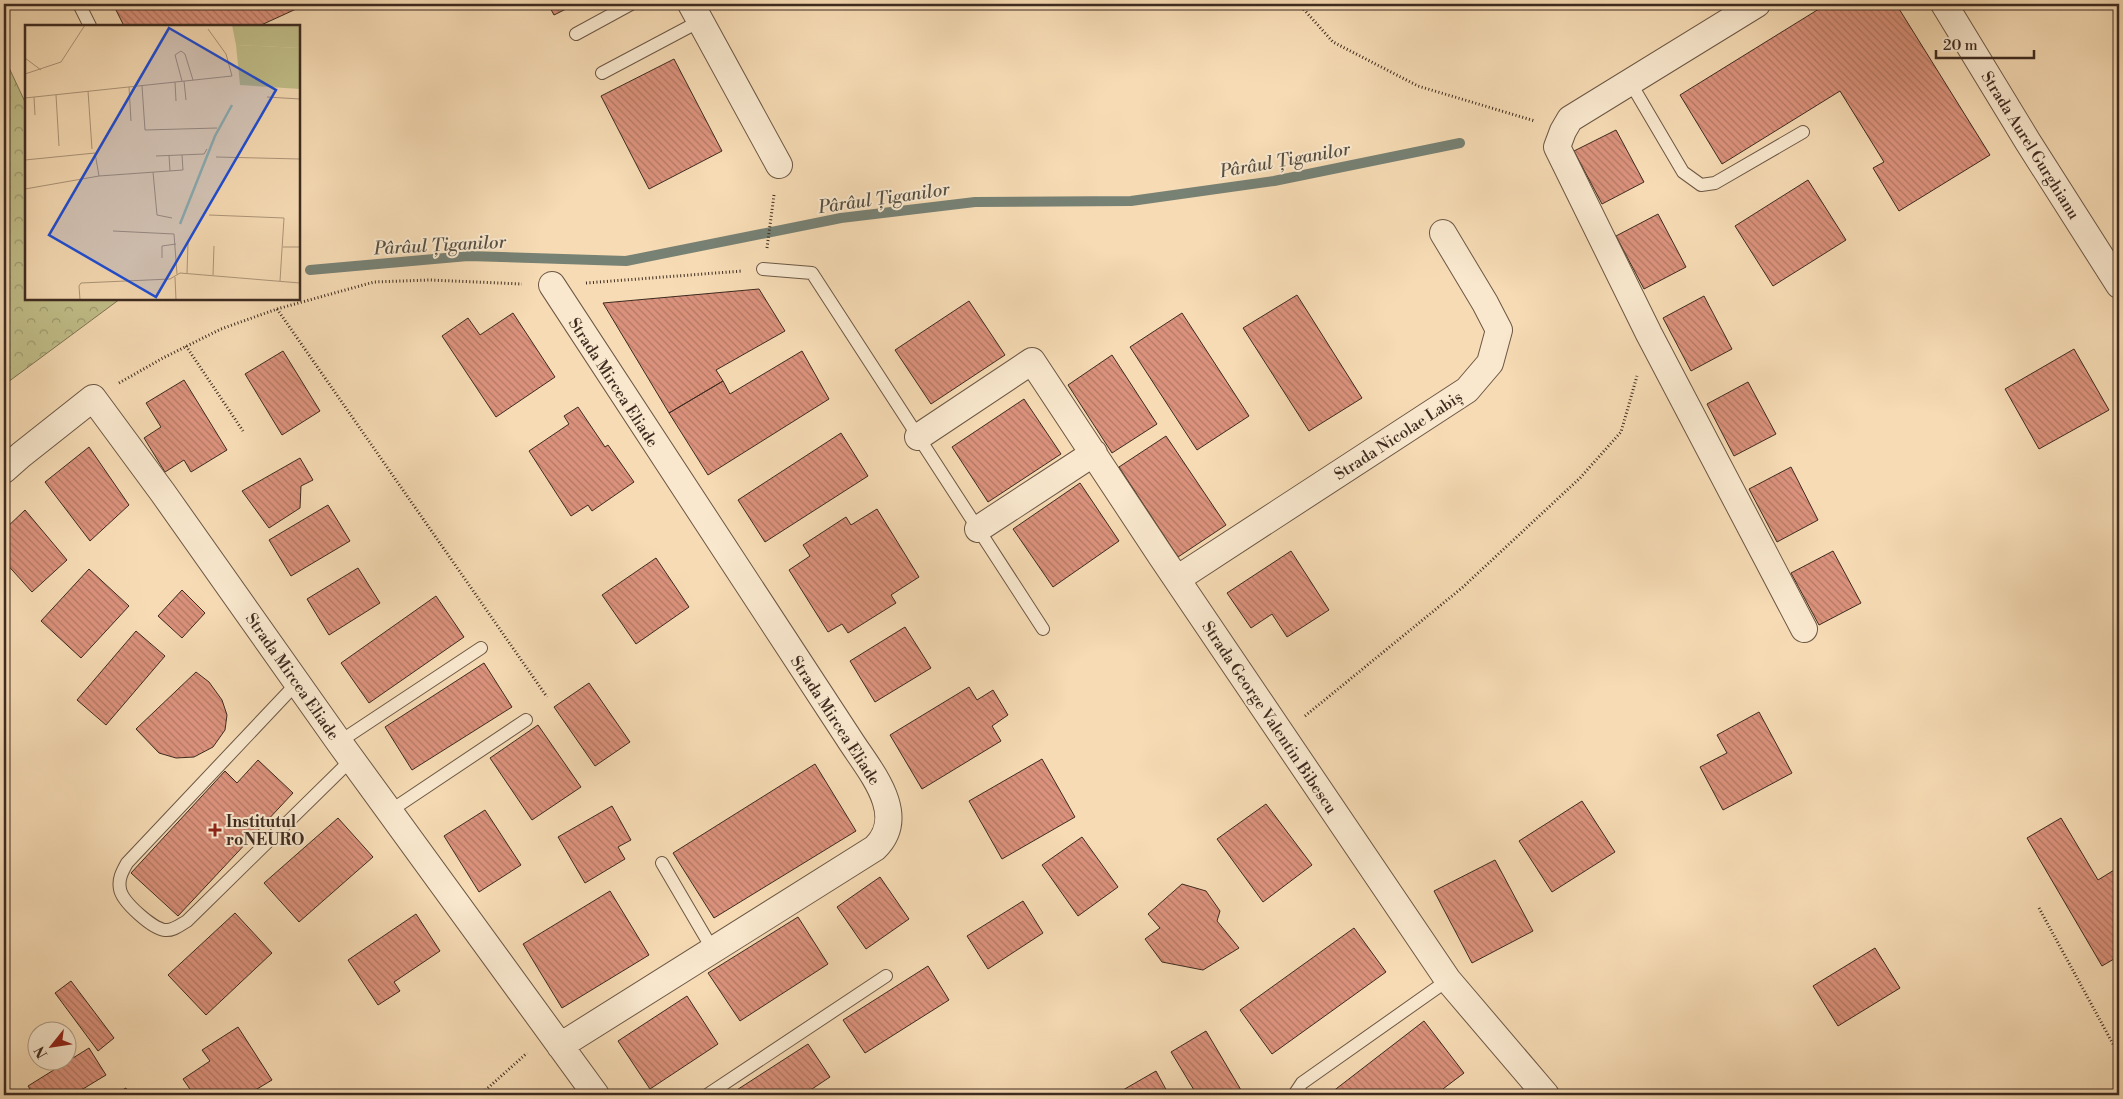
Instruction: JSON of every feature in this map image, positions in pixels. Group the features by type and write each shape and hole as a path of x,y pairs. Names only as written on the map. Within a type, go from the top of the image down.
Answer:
{"street":[{"path":"1757,4 1570,119 1563,131 1558,147 1649,334 1804,629"},
{"name":"Strada Aurel Gurghianu","path":"1944,4 2028,142 2119,285"},
{"path":"696,12 779,166"},
{"name":"Strada Nicolae Labiș","path":"1177,579 1467,390 1490,363 1499,330 1443,233"},
{"name":"Strada Mircea Eliade","path":"552,285 848,737 883,794 888,807 890,823 885,838 875,848 713,950 555,1039"},
{"name":"Strada George Valentin Bibescu","path":"918,436 1032,361 1448,980 1546,1095"},
{"path":"4,470 93,398"},
{"name":"Strada Mircea Eliade","path":"93,398 596,1095"},
{"path":"978,529 1094,453"}],"lane":[{"path":"79,4 90,25"},
{"path":"576,34 631,4"},
{"path":"602,73 696,12"},
{"path":"1630,82 1683,172 1702,184 1715,182 1803,132"},
{"path":"764,269 812,272 1043,629"},
{"path":"297,683 127,863 119,878 120,891 126,903 158,929 168,931 186,921 346,751 481,648"},
{"path":"390,811 526,720"},
{"path":"662,863 713,950"},
{"path":"707,1095 886,976"},
{"path":"1294,1095 1302,1082 1448,980"}],"path":[{"path":"1299,4 1333,42 1418,86 1524,117 1563,131"},
{"path":"93,398 186,346 221,329 277,309 374,282 430,280 552,285 764,269 779,166"},
{"path":"277,309 547,697"},
{"path":"1282,735 1463,587 1580,478 1621,432 1649,334"},
{"path":"186,346 243,430"},
{"path":"2039,908 2119,1055"},
{"path":"480,1095 555,1039"}],"green space":[{"path":"4,57 25,102 25,300 119,300 4,385"}],"building":[{"path":"113,4 307,4 261,25 124,25"},
{"path":"548,4 576,4 554,15"},
{"path":"1827,4 1896,4 1990,155 1899,211 1873,168 1884,162 1840,91 1722,164 1680,95"},
{"path":"674,59 722,151 649,189 601,96"},
{"path":"1616,130 1644,182 1602,204 1574,151"},
{"path":"1808,180 1846,240 1773,286 1735,226"},
{"path":"1658,214 1686,267 1644,289 1616,236"},
{"path":"759,289 785,331 716,370 723,381 669,413 603,303"},
{"path":"1297,295 1362,398 1309,431 1243,328"},
{"path":"1704,296 1732,349 1691,371 1663,318"},
{"path":"969,301 1005,355 931,404 895,350"},
{"path":"513,313 555,377 496,417 442,336 468,318 480,335"},
{"path":"1182,313 1249,416 1197,450 1130,347"},
{"path":"2074,349 2109,410 2039,449 2005,389"},
{"path":"283,351 320,411 282,435 245,374"},
{"path":"802,351 829,399 708,475 669,413 723,381 730,394"},
{"path":"1112,355 1157,424 1112,453 1068,385"},
{"path":"184,380 227,450 191,472 184,460 165,472 144,438 161,427 146,403"},
{"path":"1748,382 1776,434 1734,456 1707,404"},
{"path":"1024,399 1061,454 988,502 952,447"},
{"path":"578,407 605,447 608,445 634,482 592,511 588,505 571,516 529,451 569,424 564,416"},
{"path":"841,433 868,476 765,542 738,500"},
{"path":"1166,436 1226,525 1178,557 1119,467"},
{"path":"89,447 129,505 90,541 45,482"},
{"path":"300,458 313,480 301,486 300,508 269,528 242,491"},
{"path":"1791,467 1818,520 1777,542 1749,489"},
{"path":"1080,483 1119,541 1053,587 1013,529"},
{"path":"328,505 350,541 291,576 269,540"},
{"path":"877,509 919,577 891,595 896,603 848,633 842,624 828,632 789,570 810,556 803,545 846,517 851,525"},
{"path":"25,510 67,560 32,592 4,561 4,530"},
{"path":"1291,551 1329,610 1287,637 1272,614 1251,628 1227,593"},
{"path":"1833,551 1861,603 1819,625 1791,573"},
{"path":"656,558 689,607 636,644 602,595"},
{"path":"358,568 380,603 329,635 307,599"},
{"path":"89,569 129,606 81,658 41,621"},
{"path":"182,590 205,613 182,638 158,616"},
{"path":"436,596 464,637 369,703 341,663"},
{"path":"905,627 931,668 875,702 850,661"},
{"path":"136,631 165,656 106,725 77,700"},
{"path":"484,663 512,707 412,770 385,727"},
{"path":"196,672 209,682 222,700 227,715 225,730 213,747 194,757 176,758 159,753 136,729"},
{"path":"589,683 630,742 595,766 554,707"},
{"path":"969,687 977,700 993,690 1008,715 992,726 1001,741 922,789 890,735"},
{"path":"1759,712 1792,773 1723,810 1700,767 1727,753 1717,735"},
{"path":"538,725 581,787 532,820 490,758"},
{"path":"1042,759 1075,817 1002,859 969,801"},
{"path":"258,760 293,793 178,916 131,873 225,771 237,783"},
{"path":"815,764 856,831 714,918 673,853"},
{"path":"1582,801 1615,852 1552,892 1519,841"},
{"path":"1266,804 1312,865 1263,902 1217,839"},
{"path":"612,806 631,840 618,847 625,859 585,883 558,837"},
{"path":"485,810 521,865 479,892 444,836"},
{"path":"338,818 373,857 299,922 264,883"},
{"path":"2061,818 2098,880 2119,867 2119,956 2102,966 2027,838"},
{"path":"1082,837 1118,887 1078,916 1042,865"},
{"path":"1495,860 1533,931 1472,963 1434,891"},
{"path":"880,877 909,919 866,949 837,907"},
{"path":"1182,884 1206,891 1220,911 1217,921 1239,948 1203,970 1162,962 1145,939 1160,928 1148,914"},
{"path":"610,891 649,955 562,1008 523,944"},
{"path":"1023,901 1043,933 988,969 967,936"},
{"path":"235,913 272,953 206,1015 168,975"},
{"path":"416,914 440,951 394,982 400,991 378,1005 348,960"},
{"path":"798,917 828,964 740,1021 708,973"},
{"path":"1354,928 1386,972 1272,1054 1240,1010"},
{"path":"1875,948 1900,988 1838,1026 1813,986"},
{"path":"928,966 949,1000 865,1053 843,1020"},
{"path":"71,981 114,1038 98,1051 55,993"},
{"path":"687,996 718,1044 650,1089 618,1041"},
{"path":"1424,1021 1464,1073 1435,1095 1414,1095 1410,1089 1402,1095 1335,1095 1332,1092"},
{"path":"238,1027 272,1080 247,1095 194,1095 183,1079 210,1061 202,1050"},
{"path":"1206,1031 1241,1090 1232,1095 1197,1095 1171,1052"},
{"path":"808,1044 830,1077 803,1095 729,1095"},
{"path":"89,1048 106,1075 73,1095 34,1095 28,1086 50,1072 78,1072 78,1055"},
{"path":"1156,1071 1169,1095 1116,1094"},
{"path":"126,1088 130,1095 113,1095"}],"waterway":[{"name":"Pârâul Țiganilor","path":"310,270 468,256 626,261 841,218 975,202 1131,201 1274,181 1460,143"}],"place":[{"name":"Institutul roNEURO","path":"215,830"}]}
